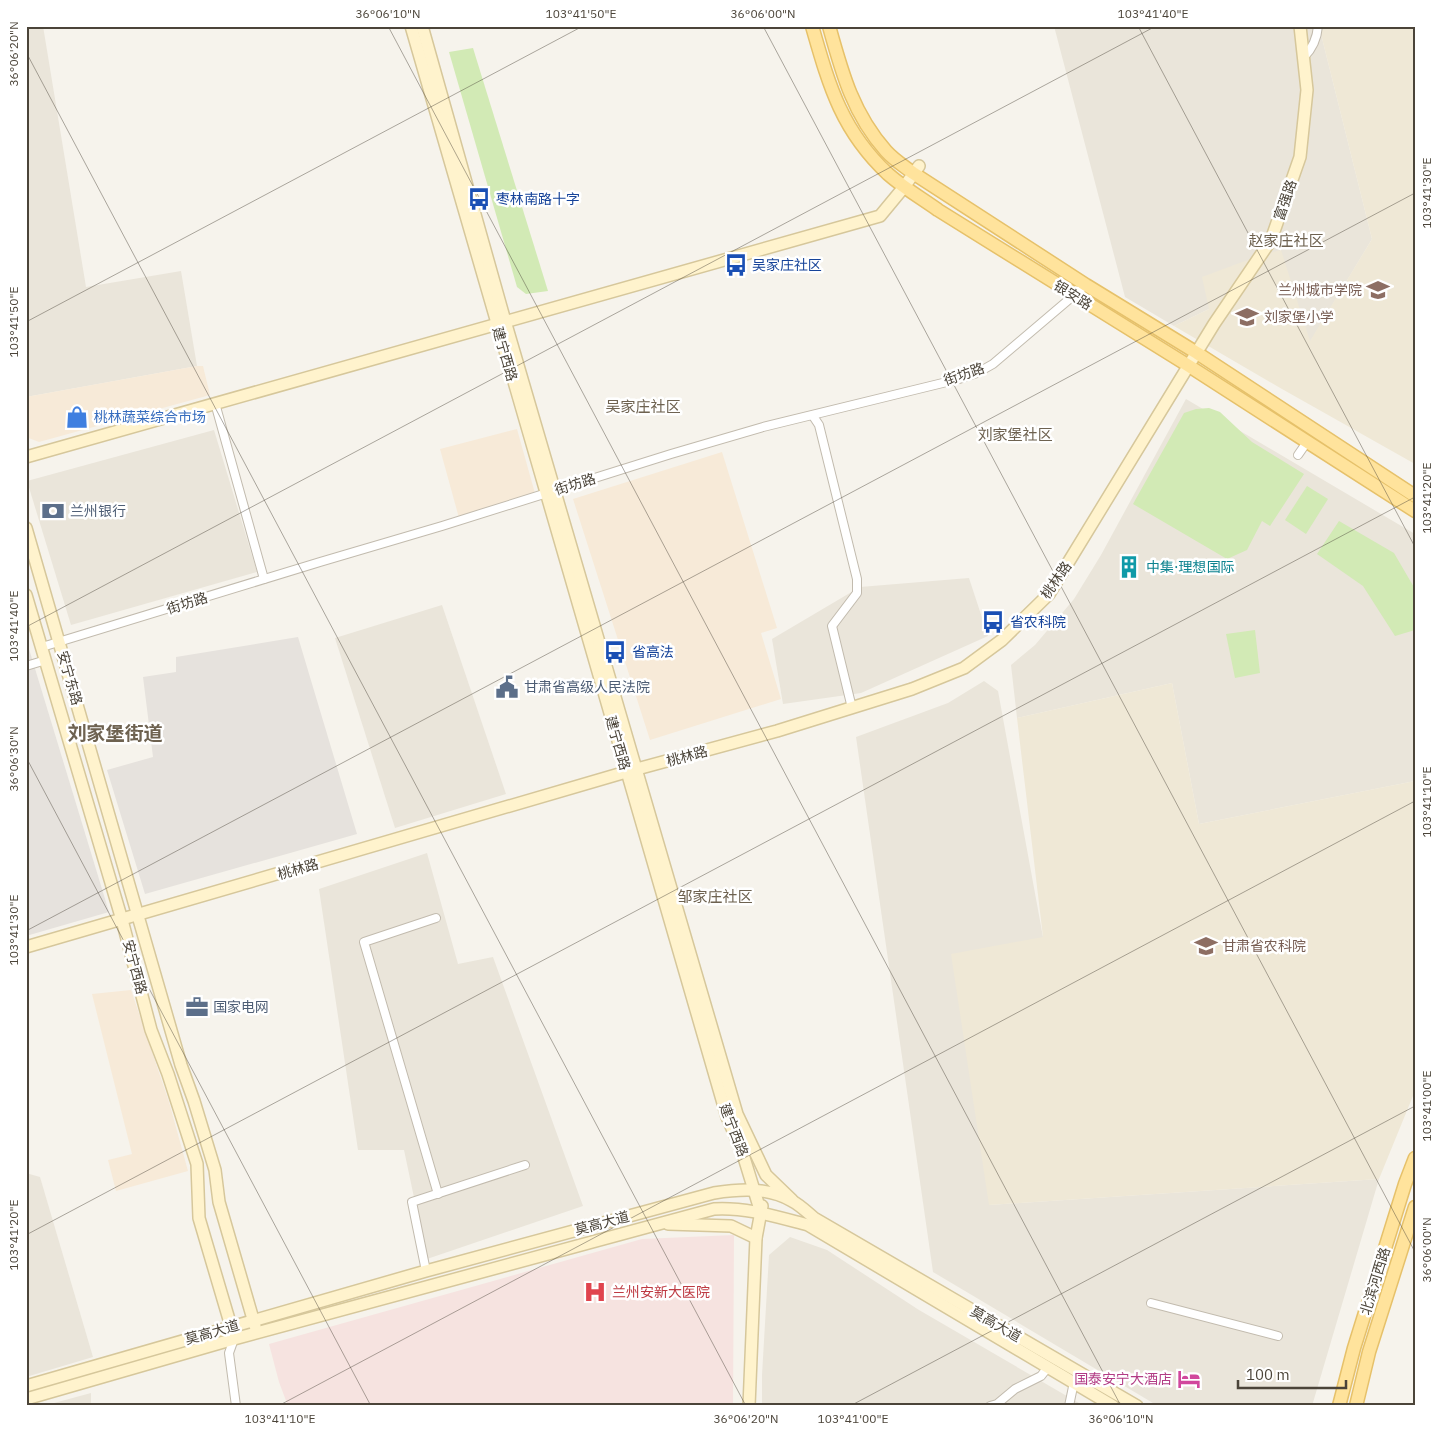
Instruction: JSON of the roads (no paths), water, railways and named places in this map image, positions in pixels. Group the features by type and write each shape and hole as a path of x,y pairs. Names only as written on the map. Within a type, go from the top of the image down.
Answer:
{"main road":[{"name":"建宁西路","path":"411,26 501,323 631,771 727,1117 759,1190"},
{"name":"建宁西路","path":"422,26 501,323"},
{"name":"银安路","path":"812,26 835,100 849,127 864,149 904,187 1415,512"},
{"name":"银安路","path":"829,26 847,88 865,124 887,152 1086,285 1197,353 1415,496"},
{"name":"富强路","path":"1197,353 1214,324 1271,240 1300,156 1307,90 1300,26"},
{"path":"26,457 880,216 916,170"},
{"name":"桃林路","path":"26,947 631,771 777,731 912,689 964,668 1002,640 1049,594 1197,353"},
{"name":"安宁东路","path":"26,528 139,915"},
{"name":"安宁西路","path":"26,595 122,920 151,1030 168,1074 196,1164 199,1218 234,1339"},
{"name":"建宁西路","path":"631,771 695,967 737,1114 766,1175 792,1200"},
{"name":"安宁西路","path":"139,915 178,1056 215,1170 219,1202 258,1333"},
{"name":"北滨河西路","path":"1339,1406 1357,1339 1415,1158"},
{"path":"748,1406 756,1238 762,1213 759,1190 766,1175"},
{"name":"莫高大道","path":"26,1386 426,1271 714,1193 728,1190 759,1190 792,1200 814,1218 1137,1406"},
{"name":"北滨河西路","path":"1356,1406 1369,1352 1415,1207"},
{"name":"莫高大道","path":"26,1399 234,1339 714,1208 729,1208 762,1213 808,1225 1113,1406"},
{"path":"658,1224 731,1226 756,1238"}],"street":[{"path":"1304,57 1316,40 1318,26"},
{"name":"街坊路","path":"42,647 690,449 763,428 977,373 993,364 1013,348 1086,285"},
{"path":"215,403 264,579"},
{"path":"813,416 819,425 857,579 857,593 832,626 852,708"},
{"path":"1298,455 1307,442"},
{"path":"26,666 46,660"},
{"path":"436,918 364,942 438,1194"},
{"path":"426,1271 412,1202 525,1165"},
{"path":"1151,1303 1278,1336"},
{"path":"234,1339 229,1354 236,1406"},
{"path":"990,1406 997,1404 1015,1389 1041,1376 1048,1367"},
{"path":"1069,1406 1074,1382"}],"place":[{"name":"枣林南路十字","path":"479,199"},
{"name":"吴家庄社区","path":"736,265"},
{"name":"兰州城市学院","path":"1378,290"},
{"name":"刘家堡小学","path":"1247,317"},
{"name":"桃林蔬菜综合市场","path":"77,417"},
{"name":"兰州银行","path":"53,511"},
{"name":"中集·理想国际","path":"1129,567"},
{"name":"省农科院","path":"993,622"},
{"name":"省高法","path":"615,652"},
{"name":"甘肃省高级人民法院","path":"507,687"},
{"name":"甘肃省农科院","path":"1206,946"},
{"name":"国家电网","path":"197,1007"},
{"name":"兰州安新大医院","path":"595,1292"},
{"name":"国泰安宁大酒店","path":"1189,1379"}],"district":[{"name":"赵家庄社区","path":"1286,240"},
{"name":"吴家庄社区","path":"643,406"},
{"name":"刘家堡社区","path":"1015,434"},
{"name":"刘家堡街道","path":"115,733"},
{"name":"邹家庄社区","path":"715,896"}]}
